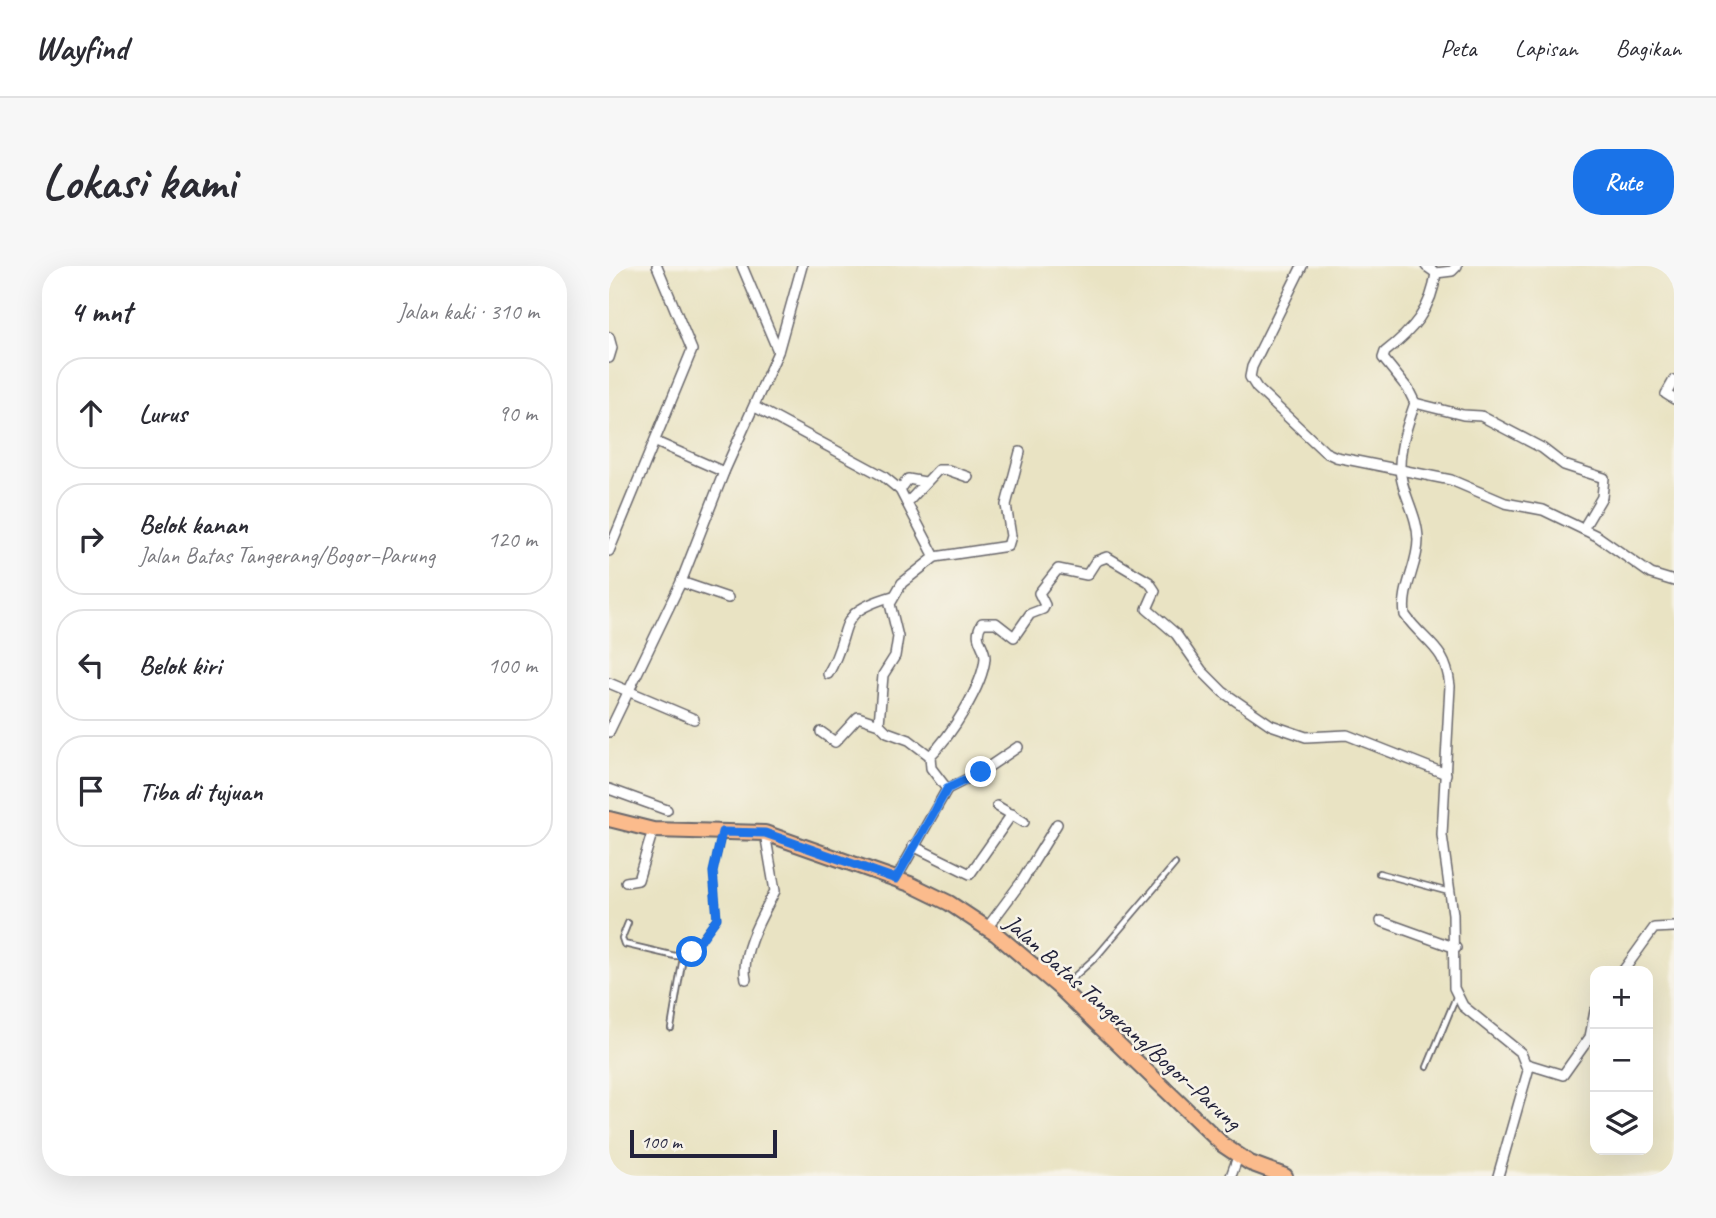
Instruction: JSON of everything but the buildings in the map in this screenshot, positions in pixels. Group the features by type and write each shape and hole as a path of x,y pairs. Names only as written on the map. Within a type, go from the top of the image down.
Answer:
{"main road":[{"name":"Jalan Batas Tangerang/Bogor–Parung","path":"609,819 653,830 765,833 896,879 949,903 987,928 1061,989 1238,1157 1285,1176"}],"street":[{"path":"609,551 611,537 656,442 692,350 657,266"},
{"path":"742,266 778,352"},
{"path":"609,732 681,582 724,472 778,352 802,266"},
{"path":"1302,266 1252,367 1250,377 1257,388 1325,452 1347,460 1399,468 1467,485 1505,503 1543,510 1583,529 1651,575 1674,581"},
{"path":"1426,266 1436,273 1452,271 1457,266"},
{"path":"1436,273 1434,288 1424,312 1407,335 1384,355 1384,361 1412,394 1415,403 1405,433 1399,468 1418,530 1415,557 1405,595 1405,615 1434,645 1448,668 1442,835 1456,948 1456,997 1463,1006 1506,1038 1521,1053 1527,1064 1527,1077 1498,1176"},
{"path":"609,337 612,348 609,358"},
{"path":"1674,380 1666,394 1674,400"},
{"path":"1415,403 1463,415 1481,416 1542,448 1564,465 1604,478 1602,497 1583,529"},
{"path":"755,407 857,460 900,490 918,529 935,557"},
{"path":"656,442 724,472"},
{"path":"879,724 883,675 895,656 898,637 891,612 893,596 908,577 935,557 1008,546 1011,537 1006,505 1020,452"},
{"path":"907,503 925,481 943,468 968,477"},
{"path":"900,490 908,479 925,481"},
{"path":"930,756 949,738 966,702 978,687 985,658 977,636 982,623 996,623 1014,637 1030,614 1043,609 1045,605 1039,593 1052,573 1058,569 1087,575 1095,561 1107,557 1149,582 1155,591 1147,609 1176,634 1202,671 1223,692 1262,719 1306,737 1346,735 1446,775"},
{"path":"681,582 728,598"},
{"path":"828,674 838,656 850,615 863,605 893,596"},
{"path":"609,683 695,719"},
{"path":"821,732 835,742 858,718 879,724 887,732 909,740 930,756 932,768 947,789"},
{"path":"896,879 947,789 981,772 1018,747"},
{"path":"609,789 667,810"},
{"path":"997,806 1024,822"},
{"path":"913,846 969,874 1012,814"},
{"path":"987,928 1022,881 1057,824"},
{"path":"626,882 638,880 653,830"},
{"path":"746,979 747,959 764,911 775,891 765,833"},
{"path":"1381,921 1456,948"},
{"path":"1627,966 1654,928 1674,927"},
{"path":"1527,1064 1563,1074 1590,1037 1592,1029"},
{"path":"1231,1176 1238,1157"}],"lane":[{"path":"628,923 622,938 624,944 683,957 692,952 717,918 713,872 722,832"},
{"path":"1061,989 1097,956 1175,864"},
{"path":"1380,873 1450,892"},
{"path":"671,1028 683,957"},
{"path":"1427,1067 1456,997"}],"route":[{"path":"692,952 717,918 713,872 722,832 765,833 896,879 947,789 981,772"}]}
